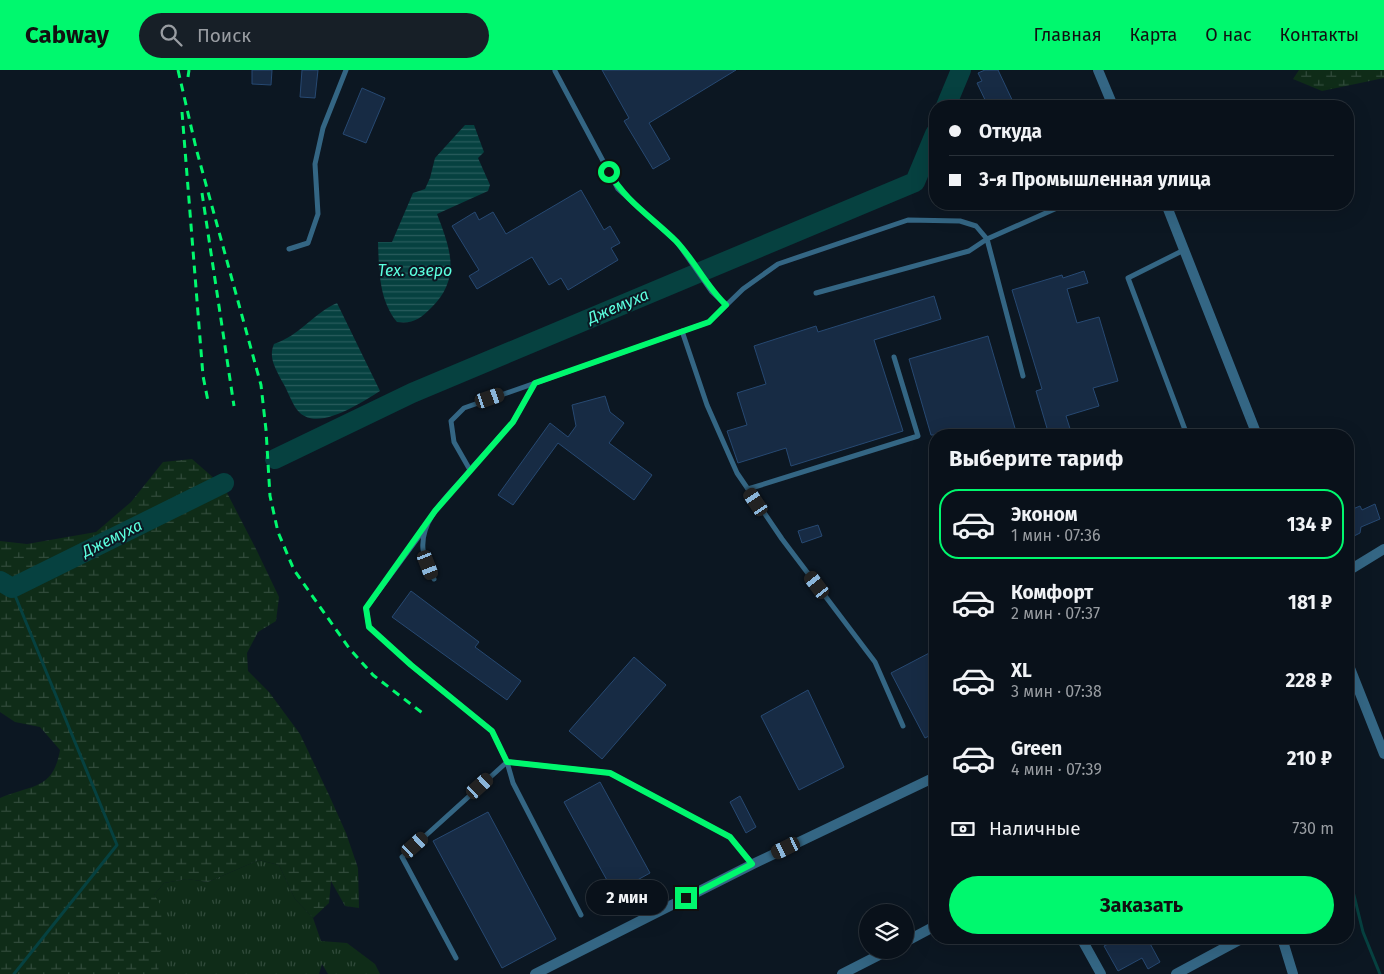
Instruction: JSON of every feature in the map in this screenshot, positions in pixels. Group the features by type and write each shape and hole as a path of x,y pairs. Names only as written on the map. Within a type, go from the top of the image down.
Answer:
{"street":[{"path":"1098,70 1110,100"},
{"path":"1168,210 1255,429"},
{"path":"1354,567 1384,549"},
{"path":"1354,678 1384,754"},
{"path":"535,974 752,864 929,780"},
{"path":"914,937 929,929"},
{"path":"1084,944 1101,974"},
{"path":"1176,974 1232,944"},
{"path":"1284,944 1293,974"},
{"path":"842,974 871,959"}],"lane":[{"path":"289,249 308,243 318,214 315,164 323,128 346,70"},
{"path":"555,72 618,189 677,242 712,292 726,305"},
{"path":"816,293 969,250 987,239 1052,210"},
{"path":"470,470 454,442 451,421 464,408 709,322 743,289 778,264 908,220 960,221 976,226 987,239 1024,376"},
{"path":"1184,250 1128,278 1185,429"},
{"path":"682,331 707,405 737,473 782,539 875,662 904,726"},
{"path":"748,489 918,436 894,357"},
{"path":"535,383 513,422 435,511 366,608 369,627 411,665 492,731 507,762 513,783 581,915"},
{"path":"423,530 423,551 434,579"},
{"path":"456,958 402,857 507,762 610,773 730,837 752,864"}],"green space":[{"path":"1299,70 1384,70 1384,78 1322,91 1293,79"},
{"path":"192,459 224,487 279,597 276,621 258,632 247,653 248,671 269,692 300,734 329,795 346,833 358,868 359,908 345,906 331,881 329,903 313,918 295,899 279,865 259,860 208,882 187,879 164,883 154,895 164,910 158,974 0,974 0,798 40,784 47,779 57,763 60,750 40,727 15,722 0,712 0,541 27,544 96,532 131,502 163,462"},
{"path":"259,860 279,865 295,899 313,918 321,941 347,943 375,964 380,974 328,974 322,964 319,974 158,974 159,951 154,895 164,883 187,879 208,882"}],"water":[{"name":"Тех. озеро","path":"465,125 474,125 484,152 478,158 490,185 488,191 437,214 446,239 451,263 447,285 441,297 423,315 416,320 397,322 383,295 378,242 392,242 413,193 425,189 435,158"},
{"path":"337,303 380,391 341,413 318,419 308,418 297,410 293,403 272,359 272,349 274,344 291,336 321,312"}],"building":[{"path":"252,70 272,70 271,85 252,84"},
{"path":"302,70 318,70 315,98 300,97"},
{"path":"602,70 736,70 649,123 670,159 653,169 624,121 629,118"},
{"path":"985,70 998,70 1012,100 985,100 977,83 982,81 978,73"},
{"path":"362,88 385,98 366,143 343,134"},
{"path":"581,190 604,230 610,226 620,243 611,248 618,260 568,290 561,278 549,285 532,257 477,289 469,276 479,270 452,226 475,212 479,220 493,212 506,234"},
{"path":"1084,271 1088,283 1067,289 1077,323 1099,317 1118,381 1093,388 1099,406 1066,416 1070,429 1047,429 1036,391 1042,389 1012,290 1062,275 1063,278"},
{"path":"934,296 941,319 874,340 903,431 791,466 786,448 738,463 727,431 747,425 737,393 766,384 754,346 816,326 818,332"},
{"path":"988,336 1015,429 929,429 909,359"},
{"path":"605,396 610,412 624,423 609,443 652,475 634,500 558,443 513,505 498,495 550,423 568,437 576,426 572,405"},
{"path":"1375,504 1380,519 1361,527 1360,533 1354,536 1354,508 1360,506 1362,510"},
{"path":"818,525 822,536 802,543 798,531"},
{"path":"411,591 479,642 475,647 521,681 507,700 392,617"},
{"path":"929,653 929,736 925,738 891,673"},
{"path":"634,657 666,685 602,759 569,731"},
{"path":"808,690 844,767 799,790 761,716"},
{"path":"600,782 650,873 614,893 564,802"},
{"path":"740,796 756,827 746,833 730,802"},
{"path":"488,812 556,939 502,968 433,841"},
{"path":"1108,944 1150,944 1160,962 1148,969 1142,958 1118,971 1104,946"}],"waterway":[{"name":"Джемуха","path":"948,100 961,70"},
{"name":"Джемуха","path":"275,459 412,393 915,182 929,148"},
{"name":"Джемуха","path":"0,581 12,588 224,483"},
{"path":"12,588 117,845 14,974"},
{"path":"1354,895 1363,932 1380,974"}],"railway":[{"path":"178,70 196,148 261,385 270,496 278,532 294,570 349,648 373,675 425,715"},
{"path":"188,77 189,70"},
{"path":"182,112 203,376 208,401"},
{"path":"202,193 234,406"}],"route":[{"path":"609,172 618,189 677,242 712,292 726,305 709,322 535,383 513,422 435,511 366,608 369,627 411,665 492,731 507,762 610,773 730,837 752,864 686,898"}]}
